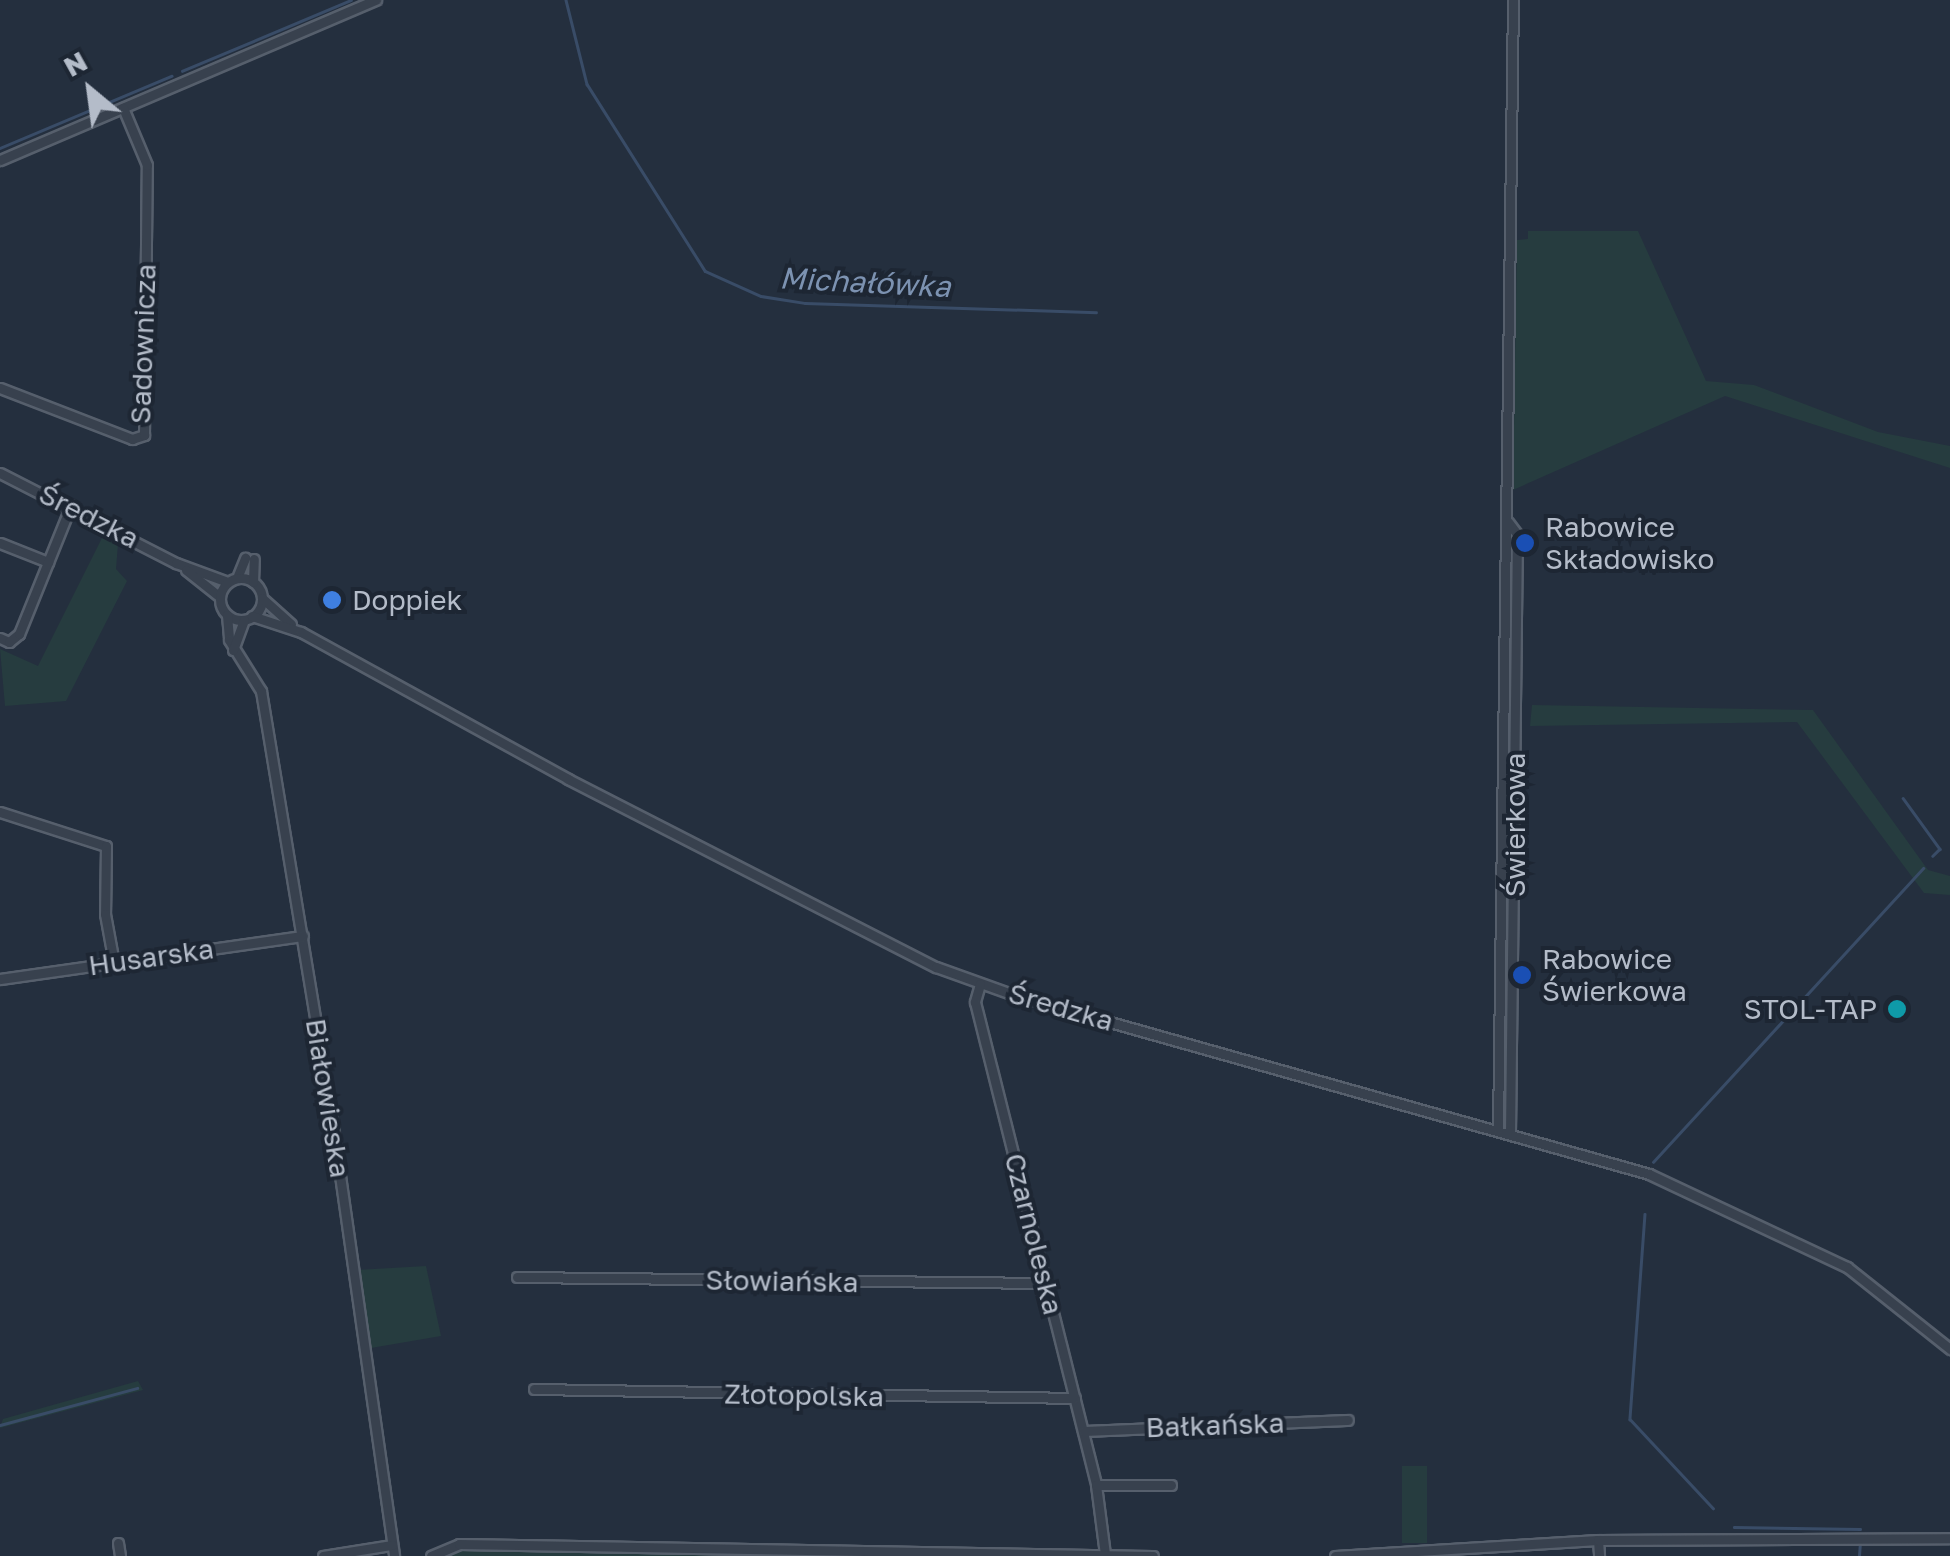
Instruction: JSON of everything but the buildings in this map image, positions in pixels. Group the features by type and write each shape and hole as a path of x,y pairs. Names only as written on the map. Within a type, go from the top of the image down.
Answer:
{"street":[{"path":"0,160 376,0"},
{"name":"Świerkowa","path":"1498,1128 1513,0"},
{"name":"Sadownicza","path":"0,388 132,439 144,435 147,165 122,108"},
{"name":"Średzka","path":"0,473 70,505 176,563 220,597"},
{"path":"0,638 9,642 19,634 70,505"},
{"name":"Świerkowa","path":"1508,522 1517,534 1510,1132"},
{"path":"0,544 48,562"},
{"path":"233,650 262,598 252,582 250,558 220,597 227,615 248,618"},
{"name":"Średzka","path":"176,563 232,580"},
{"path":"232,580 252,582"},
{"name":"Średzka","path":"262,598 301,632 602,796 904,953 980,984 1498,1128 1683,1188 1863,1278 1950,1348"},
{"name":"Białowieska","path":"227,615 233,650 261,691 303,936 393,1551"},
{"name":"Średzka","path":"248,618 301,632"},
{"path":"0,812 106,846 114,963"},
{"name":"Husarska","path":"0,979 303,936"},
{"name":"Czarnoleska","path":"980,984 975,1002 1096,1486 1105,1554"},
{"name":"Słowiańska","path":"517,1277 1046,1283"},
{"name":"Złotopolska","path":"534,1389 1075,1398"},
{"name":"Bałkańska","path":"1083,1431 1348,1420"},
{"path":"1096,1486 1171,1485"},
{"path":"1335,1556 1598,1540 1950,1538"},
{"path":"1598,1540 1599,1556"},
{"path":"118,1543 120,1556"},
{"path":"431,1556 459,1544 1153,1556"},
{"path":"323,1556 393,1551"}],"green space":[{"path":"1528,231 1638,231 1706,381 1754,385 1878,432 1950,446 1950,468 1725,396 1513,490 1517,240 1528,239"},
{"path":"103,536 118,544 116,569 127,581 66,701 5,706 0,649 38,666"},
{"path":"1532,705 1813,710 1928,870 1950,876 1950,895 1924,893 1797,722 1530,726"},
{"path":"426,1266 441,1336 371,1348 357,1270"},
{"path":"138,1381 143,1390 0,1428 3,1419"},
{"path":"1402,1466 1427,1466 1427,1543 1402,1543"},
{"path":"467,1548 943,1556 438,1556"}],"waterway":[{"name":"Michałówka","path":"182,71 351,0"},
{"name":"Michałówka","path":"566,0 587,84 705,271 761,296 805,303 1096,312"},
{"name":"Michałówka","path":"0,148 171,76"},
{"path":"1903,798 1940,849 1933,856"},
{"path":"1653,1162 1923,868"},
{"path":"1645,1214 1630,1419 1713,1508"},
{"path":"0,1425 137,1388"},
{"path":"1734,1527 1860,1529"},
{"path":"1859,1556 1860,1543"}],"place":[{"name":"Rabowice Składowisko","path":"1525,543"},
{"name":"Doppiek","path":"332,600"},
{"name":"Rabowice Świerkowa","path":"1522,975"},
{"name":"STOL-TAP","path":"1897,1009"}]}
